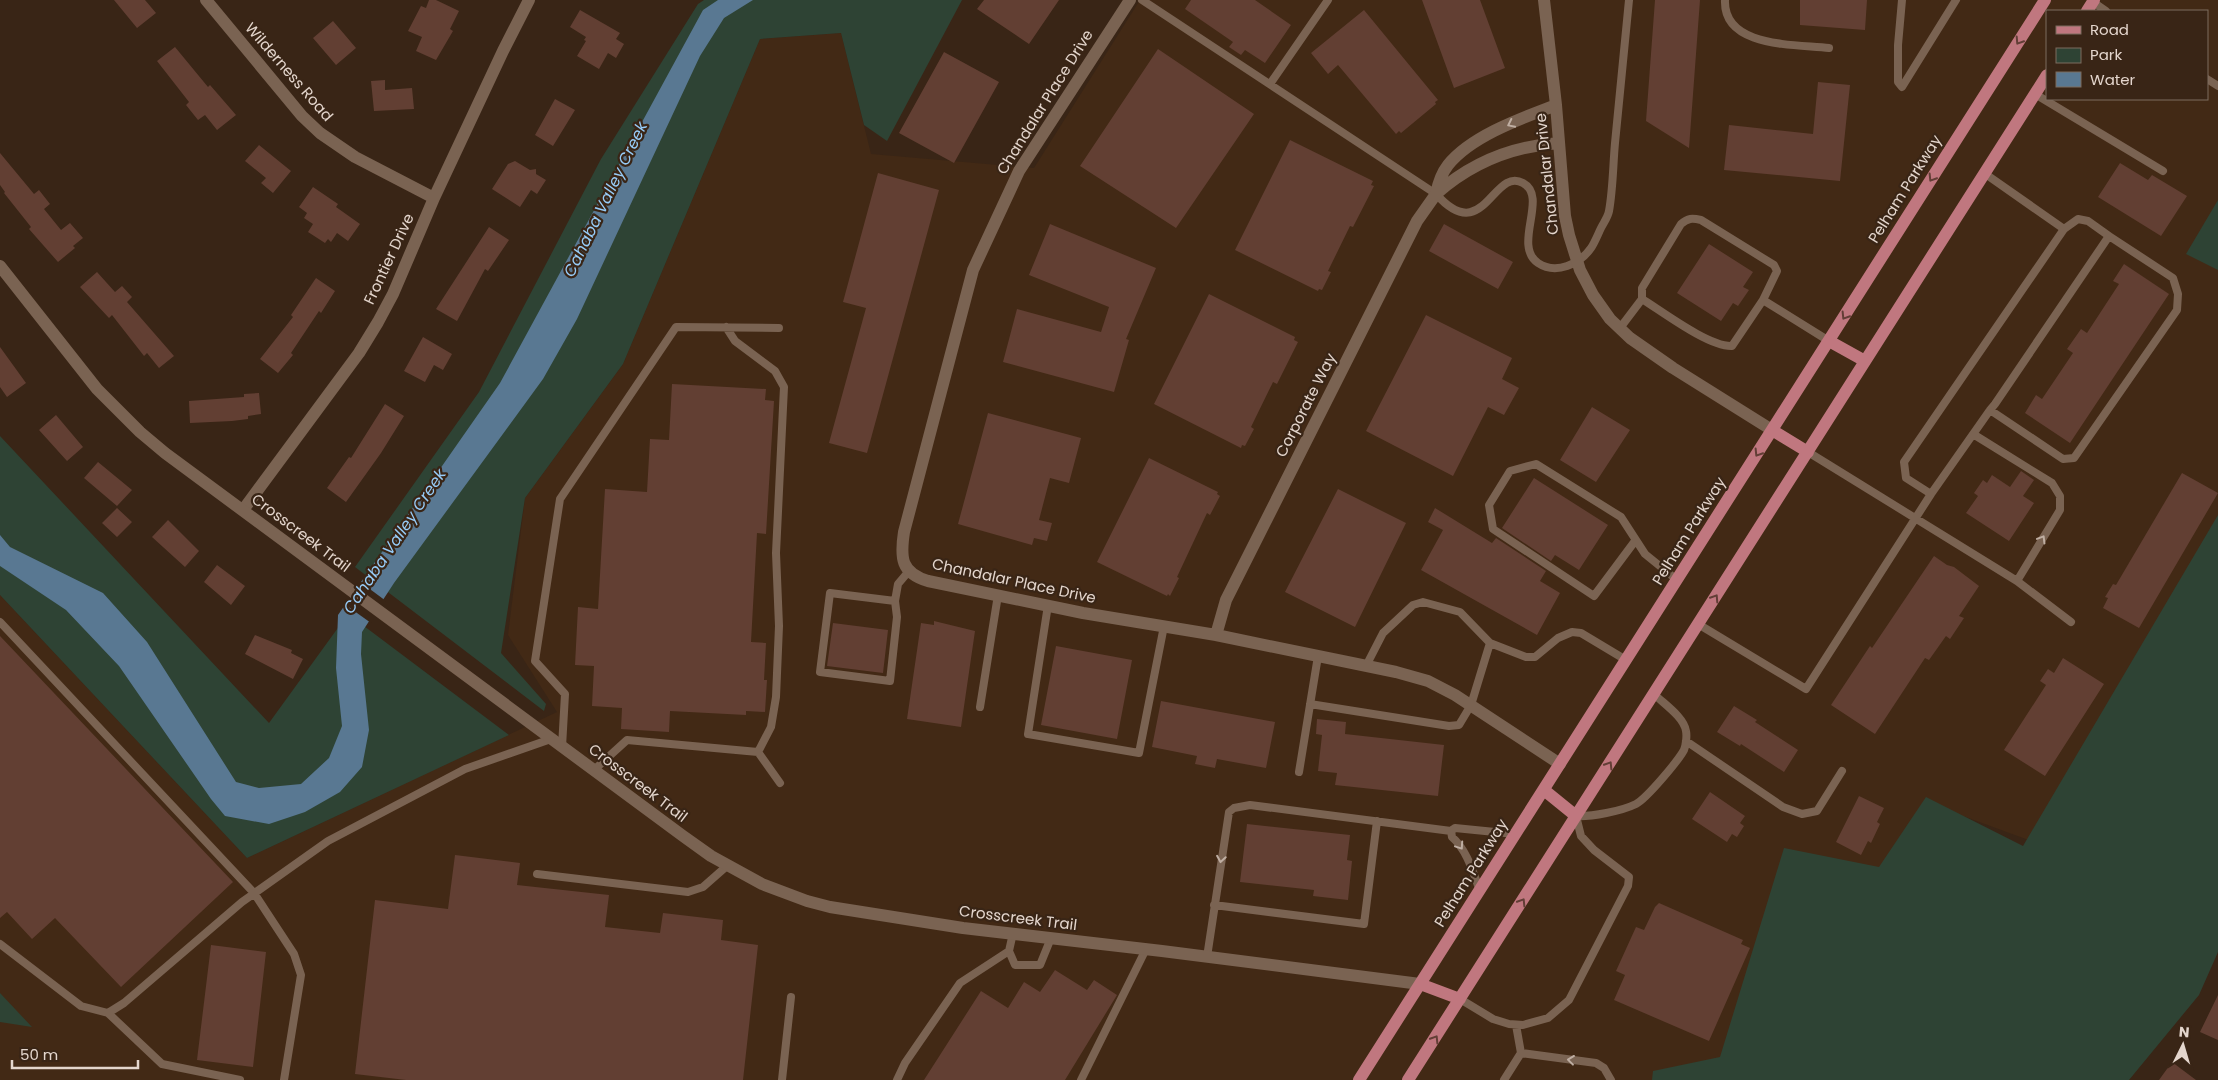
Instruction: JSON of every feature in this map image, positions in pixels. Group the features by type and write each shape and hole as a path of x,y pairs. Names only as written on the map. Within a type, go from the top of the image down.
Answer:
{"main road":[{"name":"Pelham Parkway","path":"1359,1080 2043,1"},
{"path":"1408,1080 2046,77"},
{"path":"1828,341 1865,361"},
{"path":"1772,430 1808,452"},
{"path":"1544,790 1576,816"},
{"path":"1420,984 1460,999"}],"street":[{"name":"Wilderness Road","path":"206,0 302,116 320,133 355,157 434,198"},
{"name":"Frontier Drive","path":"243,510 368,338 393,294 434,198 502,51 529,0"},
{"name":"Chandalar Place Drive","path":"1130,0 1024,162 974,270 904,532 902,556 904,565 918,578 928,581 1216,635 1366,666 1428,681 1471,705 1560,764"},
{"name":"Chandalar Drive","path":"1544,0 1556,105 1565,216 1577,262 1594,295 1610,319 1630,338 1772,430"},
{"name":"Corporate Way","path":"1436,194 1440,180 1448,165 1469,145 1526,116 1556,105"},
{"name":"Corporate Way","path":"1216,635 1226,600 1417,221 1436,194 1450,182 1489,159 1518,148 1559,143"},
{"name":"Crosscreek Trail","path":"0,266 97,389 165,453 683,836 762,884 830,907 915,921 1420,984"}],"lane":[{"path":"1142,0 1436,194 1448,207 1458,212 1472,212 1484,206 1502,185 1512,181 1521,182 1528,188 1532,204 1528,242 1530,252 1537,262 1547,268 1560,268 1577,262 1590,249 1609,212 1629,0"},
{"path":"1270,84 1328,0"},
{"path":"1724,0 1725,14 1736,30 1752,38 1828,48"},
{"path":"1902,0 1898,44 1898,82 1902,87 1956,0"},
{"path":"2091,3 2104,10"},
{"path":"2035,94 2162,171"},
{"path":"1984,173 2064,229"},
{"path":"1620,328 1642,298 1642,288 1681,224 1687,219 1701,220 1774,265 1776,271 1763,300 1732,346 1723,346 1706,338 1642,298"},
{"path":"1931,494 1906,478 1904,462 2064,229 2078,219 2088,221 2173,278 2178,294 2177,310 2074,458 2063,459 1990,410"},
{"path":"1698,624 1806,689 1931,494 2109,236"},
{"path":"1763,300 1828,341"},
{"path":"562,747 565,694 535,661 560,499 676,327 780,328"},
{"path":"726,327 735,341 775,371 784,387 776,554 779,626 776,697 771,727 758,752"},
{"path":"1973,434 2052,483 2060,496 2060,510 2017,581"},
{"path":"1808,452 2017,581 2070,622"},
{"path":"1635,541 1594,596 1493,529 1488,505 1510,471 1536,464 1621,518 1644,554 1677,580"},
{"path":"895,601 830,593 820,672 890,680 897,617 895,601 898,584 909,571"},
{"path":"980,707 998,595"},
{"path":"1366,666 1383,633 1413,605 1423,602 1460,612 1490,643 1526,657 1535,657 1558,638 1572,632 1581,633 1626,660"},
{"path":"1048,605 1028,734 1139,753 1164,626"},
{"path":"0,622 254,893 294,954 301,975 284,1080"},
{"path":"1310,704 1449,726 1459,725 1471,705 1490,643"},
{"path":"1299,772 1318,656"},
{"path":"1460,999 1493,1019 1516,1025 1524,1025 1548,1018 1568,1000 1628,886 1629,878 1594,850 1582,836 1576,816 1587,817 1638,803 1650,792 1684,750 1686,730 1682,722 1654,694"},
{"path":"108,1013 124,1003 254,893 328,841 465,769 552,739"},
{"path":"594,770 627,740 758,752 780,782"},
{"path":"1686,741 1783,807 1802,814 1817,811 1842,771"},
{"path":"1207,957 1229,812 1234,808 1250,804 1451,831 1455,828 1516,834"},
{"path":"1214,905 1364,924 1377,821"},
{"path":"1451,831 1452,836 1460,844 1480,890"},
{"path":"537,874 688,892 703,887 728,865"},
{"path":"1013,934 1009,951 1015,964 1040,965 1051,938"},
{"path":"0,944 81,1006 108,1013 162,1064 240,1080"},
{"path":"1081,1080 1146,949"},
{"path":"898,1080 905,1063 960,983 1009,951"},
{"path":"782,1080 791,997"},
{"path":"1504,1080 1521,1053 1516,1025"},
{"path":"1521,1053 1596,1063 1604,1068 1611,1080"}],"shaded area":[{"path":"1140,0 2218,0 2218,567 2050,848 1933,805 1741,1080 0,1080 0,595 247,858 557,712 508,635 525,498 623,364 760,39 841,33 871,154 1034,168"}],"green space":[{"path":"704,0 962,0 887,141 864,125 841,33 760,39 623,364 525,498 501,653 546,704 544,711 355,567 479,392 601,159 698,4"},
{"path":"2218,200 2218,270 2186,254"},
{"path":"0,436 269,723 348,614 509,735 247,858 0,595"},
{"path":"2218,515 2218,952 2199,995 2129,1080 1652,1080 1653,1071 1720,1057 1784,848 1879,867 1926,797 2023,846"},
{"path":"0,993 32,1027 0,1022"}],"water":[{"name":"Cahaba Valley Creek","path":"718,0 753,0 724,18 700,56 577,319 543,379 394,583 362,632 361,654 369,730 362,767 340,792 305,812 269,824 225,816 211,799 119,666 66,610 0,566 0,535 10,547 103,593 147,642 236,782 259,788 301,784 329,758 342,726 336,668 338,615 500,383 703,10"}],"pier":[{"path":"359,581 386,601 371,623 343,603"}],"building":[{"path":"114,0 145,0 156,13 137,28"},
{"path":"429,0 436,0 459,11 450,29 453,31 436,60 416,51 422,37 408,31 421,6 426,8"},
{"path":"984,0 1059,0 1029,44 977,9"},
{"path":"1191,0 1255,0 1291,25 1265,63 1245,50 1241,55 1229,47 1233,42 1185,9"},
{"path":"1422,0 1480,0 1505,68 1454,88"},
{"path":"1655,0 1700,0 1689,148 1646,121"},
{"path":"1800,0 1867,0 1865,30 1800,25"},
{"path":"580,10 620,33 616,39 624,44 616,58 608,53 599,69 577,56 586,41 584,40 586,37 570,27"},
{"path":"1364,10 1438,100 1435,102 1436,104 1401,133 1399,131 1396,134 1338,65 1328,74 1311,53"},
{"path":"333,21 356,48 336,65 313,38"},
{"path":"175,47 208,87 210,85 236,115 217,130 205,115 198,120 186,105 189,102 157,61"},
{"path":"1158,49 1254,114 1176,228 1080,166"},
{"path":"944,52 999,82 954,163 899,133"},
{"path":"385,80 385,90 412,88 414,109 374,111 371,81"},
{"path":"1818,82 1850,85 1840,181 1724,170 1729,125 1813,134"},
{"path":"555,99 575,110 553,146 535,135"},
{"path":"1290,140 1373,181 1371,185 1374,186 1353,227 1350,226 1328,271 1331,272 1322,290 1319,289 1318,291 1235,250"},
{"path":"259,145 291,171 273,193 261,183 266,178 245,161"},
{"path":"0,153 34,194 39,190 50,204 44,209 61,230 70,223 83,238 73,246 75,248 58,262 29,229 31,227 4,193 0,185"},
{"path":"515,161 530,170 536,169 536,174 546,180 537,194 531,190 520,207 492,189 508,164"},
{"path":"2120,163 2148,180 2152,175 2187,196 2161,236 2098,197"},
{"path":"878,173 939,190 867,453 829,443 866,308 843,302"},
{"path":"313,187 338,204 336,207 360,224 348,241 337,233 331,242 328,239 325,243 308,232 313,224 304,218 307,213 299,207"},
{"path":"1050,224 1156,268 1126,339 1129,340 1114,392 1003,362 1017,309 1101,332 1109,307 1029,275"},
{"path":"1444,224 1513,262 1498,289 1429,251"},
{"path":"489,227 509,240 488,271 485,269 457,321 436,309"},
{"path":"1709,244 1753,272 1743,287 1749,290 1738,306 1733,303 1721,321 1677,293"},
{"path":"2124,264 2169,294 2070,443 2025,413 2036,395 2042,399 2073,353 2067,349 2081,329 2087,333 2119,284 2113,281"},
{"path":"97,272 115,292 122,286 132,297 127,302 174,356 159,368 147,353 144,356 112,315 109,318 80,287"},
{"path":"316,278 335,291 291,353 293,355 278,373 260,359 293,317 291,315"},
{"path":"1209,294 1295,337 1294,340 1298,342 1277,384 1273,382 1251,427 1254,429 1245,446 1242,445 1241,448 1154,404"},
{"path":"1426,315 1512,358 1502,379 1519,388 1504,415 1488,407 1453,476 1366,431"},
{"path":"423,337 452,354 443,370 434,365 425,382 404,371"},
{"path":"0,347 26,383 7,397 0,387"},
{"path":"672,384 766,389 765,400 774,401 766,534 757,533 751,642 766,643 764,680 767,680 765,712 746,711 746,715 670,711 669,732 621,729 622,708 592,706 594,666 575,665 578,607 598,609 605,489 647,492 650,439 669,440"},
{"path":"259,393 261,414 248,416 248,419 190,423 189,401 244,397 244,394"},
{"path":"385,404 404,416 381,453 346,502 327,488 349,457 351,458"},
{"path":"1592,407 1630,430 1596,482 1560,460"},
{"path":"988,413 1081,438 1069,483 1050,478 1039,520 1052,523 1047,541 1034,538 1032,545 958,524"},
{"path":"56,415 83,447 67,461 39,430"},
{"path":"1149,458 1218,492 1217,494 1220,496 1210,515 1207,513 1170,596 1097,562"},
{"path":"98,462 132,490 117,506 84,478"},
{"path":"2021,471 2034,480 2023,496 2034,503 2009,541 1966,513 1978,496 1974,493 1983,480 1987,483 1992,475 2010,487"},
{"path":"2182,473 2218,493 2139,628 2103,608 2108,598 2105,597 2113,584 2116,585"},
{"path":"1534,478 1608,525 1579,570 1555,555 1551,561 1502,528"},
{"path":"1338,489 1406,523 1355,627 1285,592"},
{"path":"117,508 132,522 117,537 102,523"},
{"path":"1435,508 1492,543 1496,538 1546,571 1540,581 1560,593 1537,635 1421,570 1443,530 1428,522"},
{"path":"168,520 199,551 185,567 152,537"},
{"path":"1934,556 1947,565 1954,567 1979,586 1959,616 1964,618 1950,639 1946,636 1929,660 1925,658 1875,734 1831,705"},
{"path":"217,565 245,586 231,605 204,582"},
{"path":"934,621 975,631 961,727 907,719 921,623 934,625"},
{"path":"833,623 888,630 883,673 827,666"},
{"path":"255,635 292,650 291,653 303,659 293,679 245,654"},
{"path":"0,636 233,882 121,987 55,918 32,939 7,912 0,918"},
{"path":"1056,646 1132,660 1117,739 1041,725"},
{"path":"2063,658 2104,684 2045,776 2004,750 2046,685 2040,681 2048,669 2054,673"},
{"path":"1161,701 1275,722 1266,768 1217,759 1215,768 1195,764 1197,756 1152,747"},
{"path":"1734,706 1798,750 1784,772 1741,744 1740,746 1717,732"},
{"path":"1317,719 1346,722 1345,734 1444,745 1438,796 1335,785 1337,773 1318,771 1322,735 1316,734"},
{"path":"1710,792 1745,816 1740,823 1744,826 1737,837 1732,834 1727,842 1692,819"},
{"path":"1859,796 1884,808 1877,822 1880,824 1871,843 1868,841 1861,855 1836,842"},
{"path":"1247,824 1350,835 1347,860 1352,861 1348,900 1313,896 1314,890 1240,882"},
{"path":"455,855 520,863 517,885 609,895 605,927 660,933 663,913 723,920 721,940 758,945 743,1080 406,1080 355,1074 375,900 448,909"},
{"path":"1659,903 1743,940 1741,944 1750,948 1709,1041 1614,1000 1625,975 1616,971 1636,927 1644,930 1655,907"},
{"path":"211,945 266,952 253,1067 197,1060"},
{"path":"1055,970 1087,990 1094,980 1117,995 1065,1080 924,1080 981,991 1008,1008 1024,982 1040,992"},
{"path":"2218,995 2218,1040 2200,1032"},
{"path":"2172,1062 2196,1080 2159,1080"}]}
